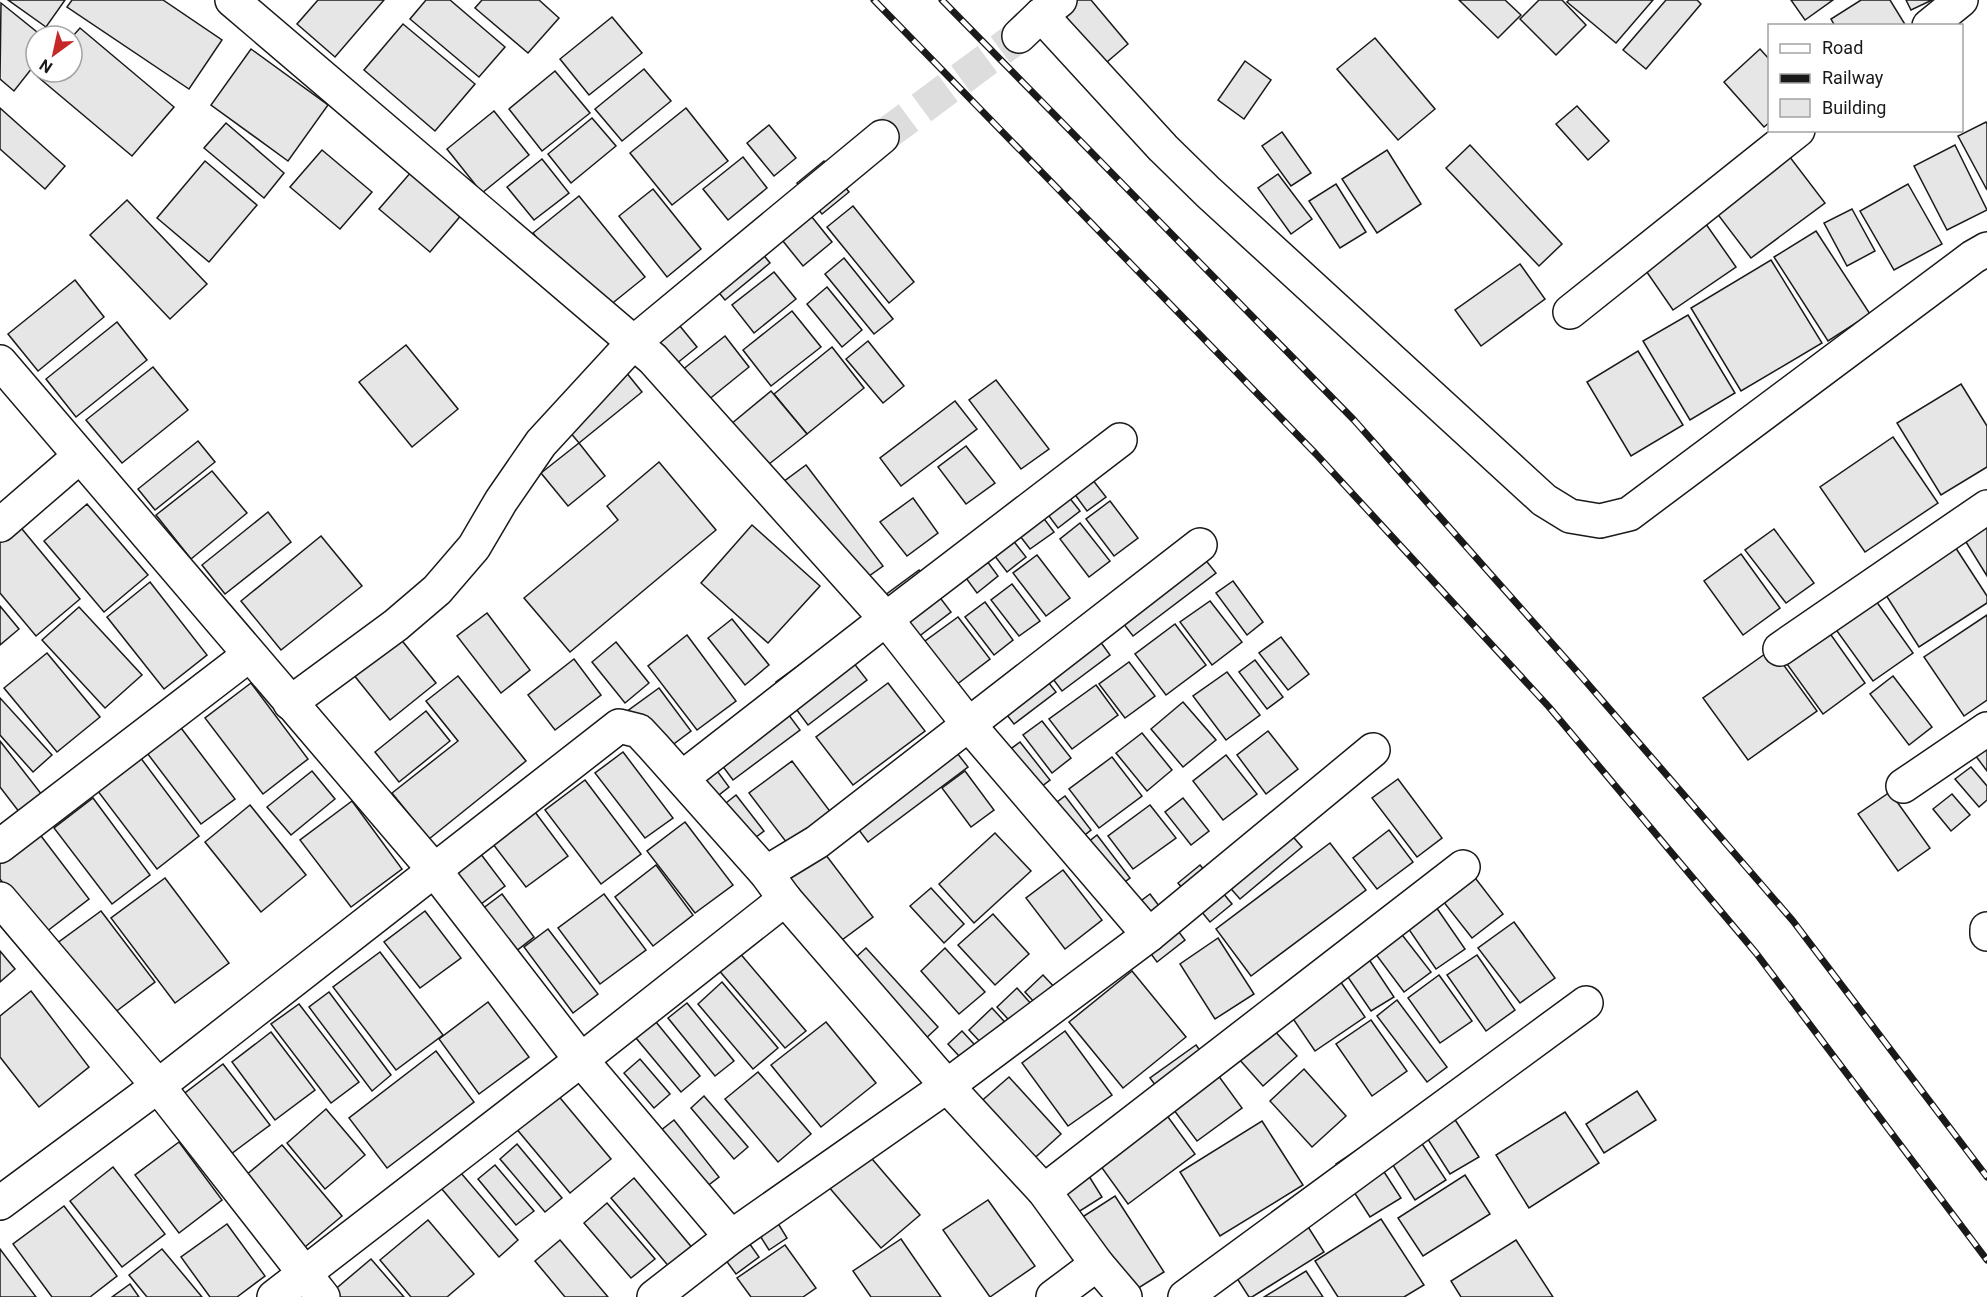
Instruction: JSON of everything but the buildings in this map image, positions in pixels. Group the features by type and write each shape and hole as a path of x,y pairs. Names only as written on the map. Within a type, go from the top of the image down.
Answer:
{"street":[{"path":"232,0 653,359 886,619 969,725 1149,935"},
{"path":"1931,24 1961,0"},
{"path":"1040,17 1163,148 1208,192 1545,500 1570,516 1600,521 1629,514 1987,249"},
{"path":"1570,312 1795,132"},
{"path":"290,703 396,625 437,590 474,547 501,501 541,443 633,343 882,137"},
{"path":"0,362 435,871 581,1060 731,1237"},
{"path":"682,778 1120,440"},
{"path":"0,525 80,456"},
{"path":"1780,649 1987,507"},
{"path":"274,1297 314,1286 581,1060 775,886 817,842 1200,545"},
{"path":"0,846 249,655"},
{"path":"0,1203 158,1086 619,726 639,731 682,778 947,1086 1044,1191 1097,1264 1125,1297"},
{"path":"1904,786 1987,729"},
{"path":"654,1297 731,1237 947,1086 1149,935 1373,750"},
{"path":"1044,1191 1463,867"},
{"path":"0,898 158,1086 314,1286"},
{"path":"1987,929 1987,934"},
{"path":"1185,1297 1586,1003"},
{"path":"1053,1297 1097,1264"}],"tunnel":[{"path":"882,137 1019,36"}],"railway":[{"path":"874,0 1316,454 1549,707 1756,953 1987,1260"},
{"path":"942,0 1354,420 1581,676 1793,921 1987,1177"}]}
